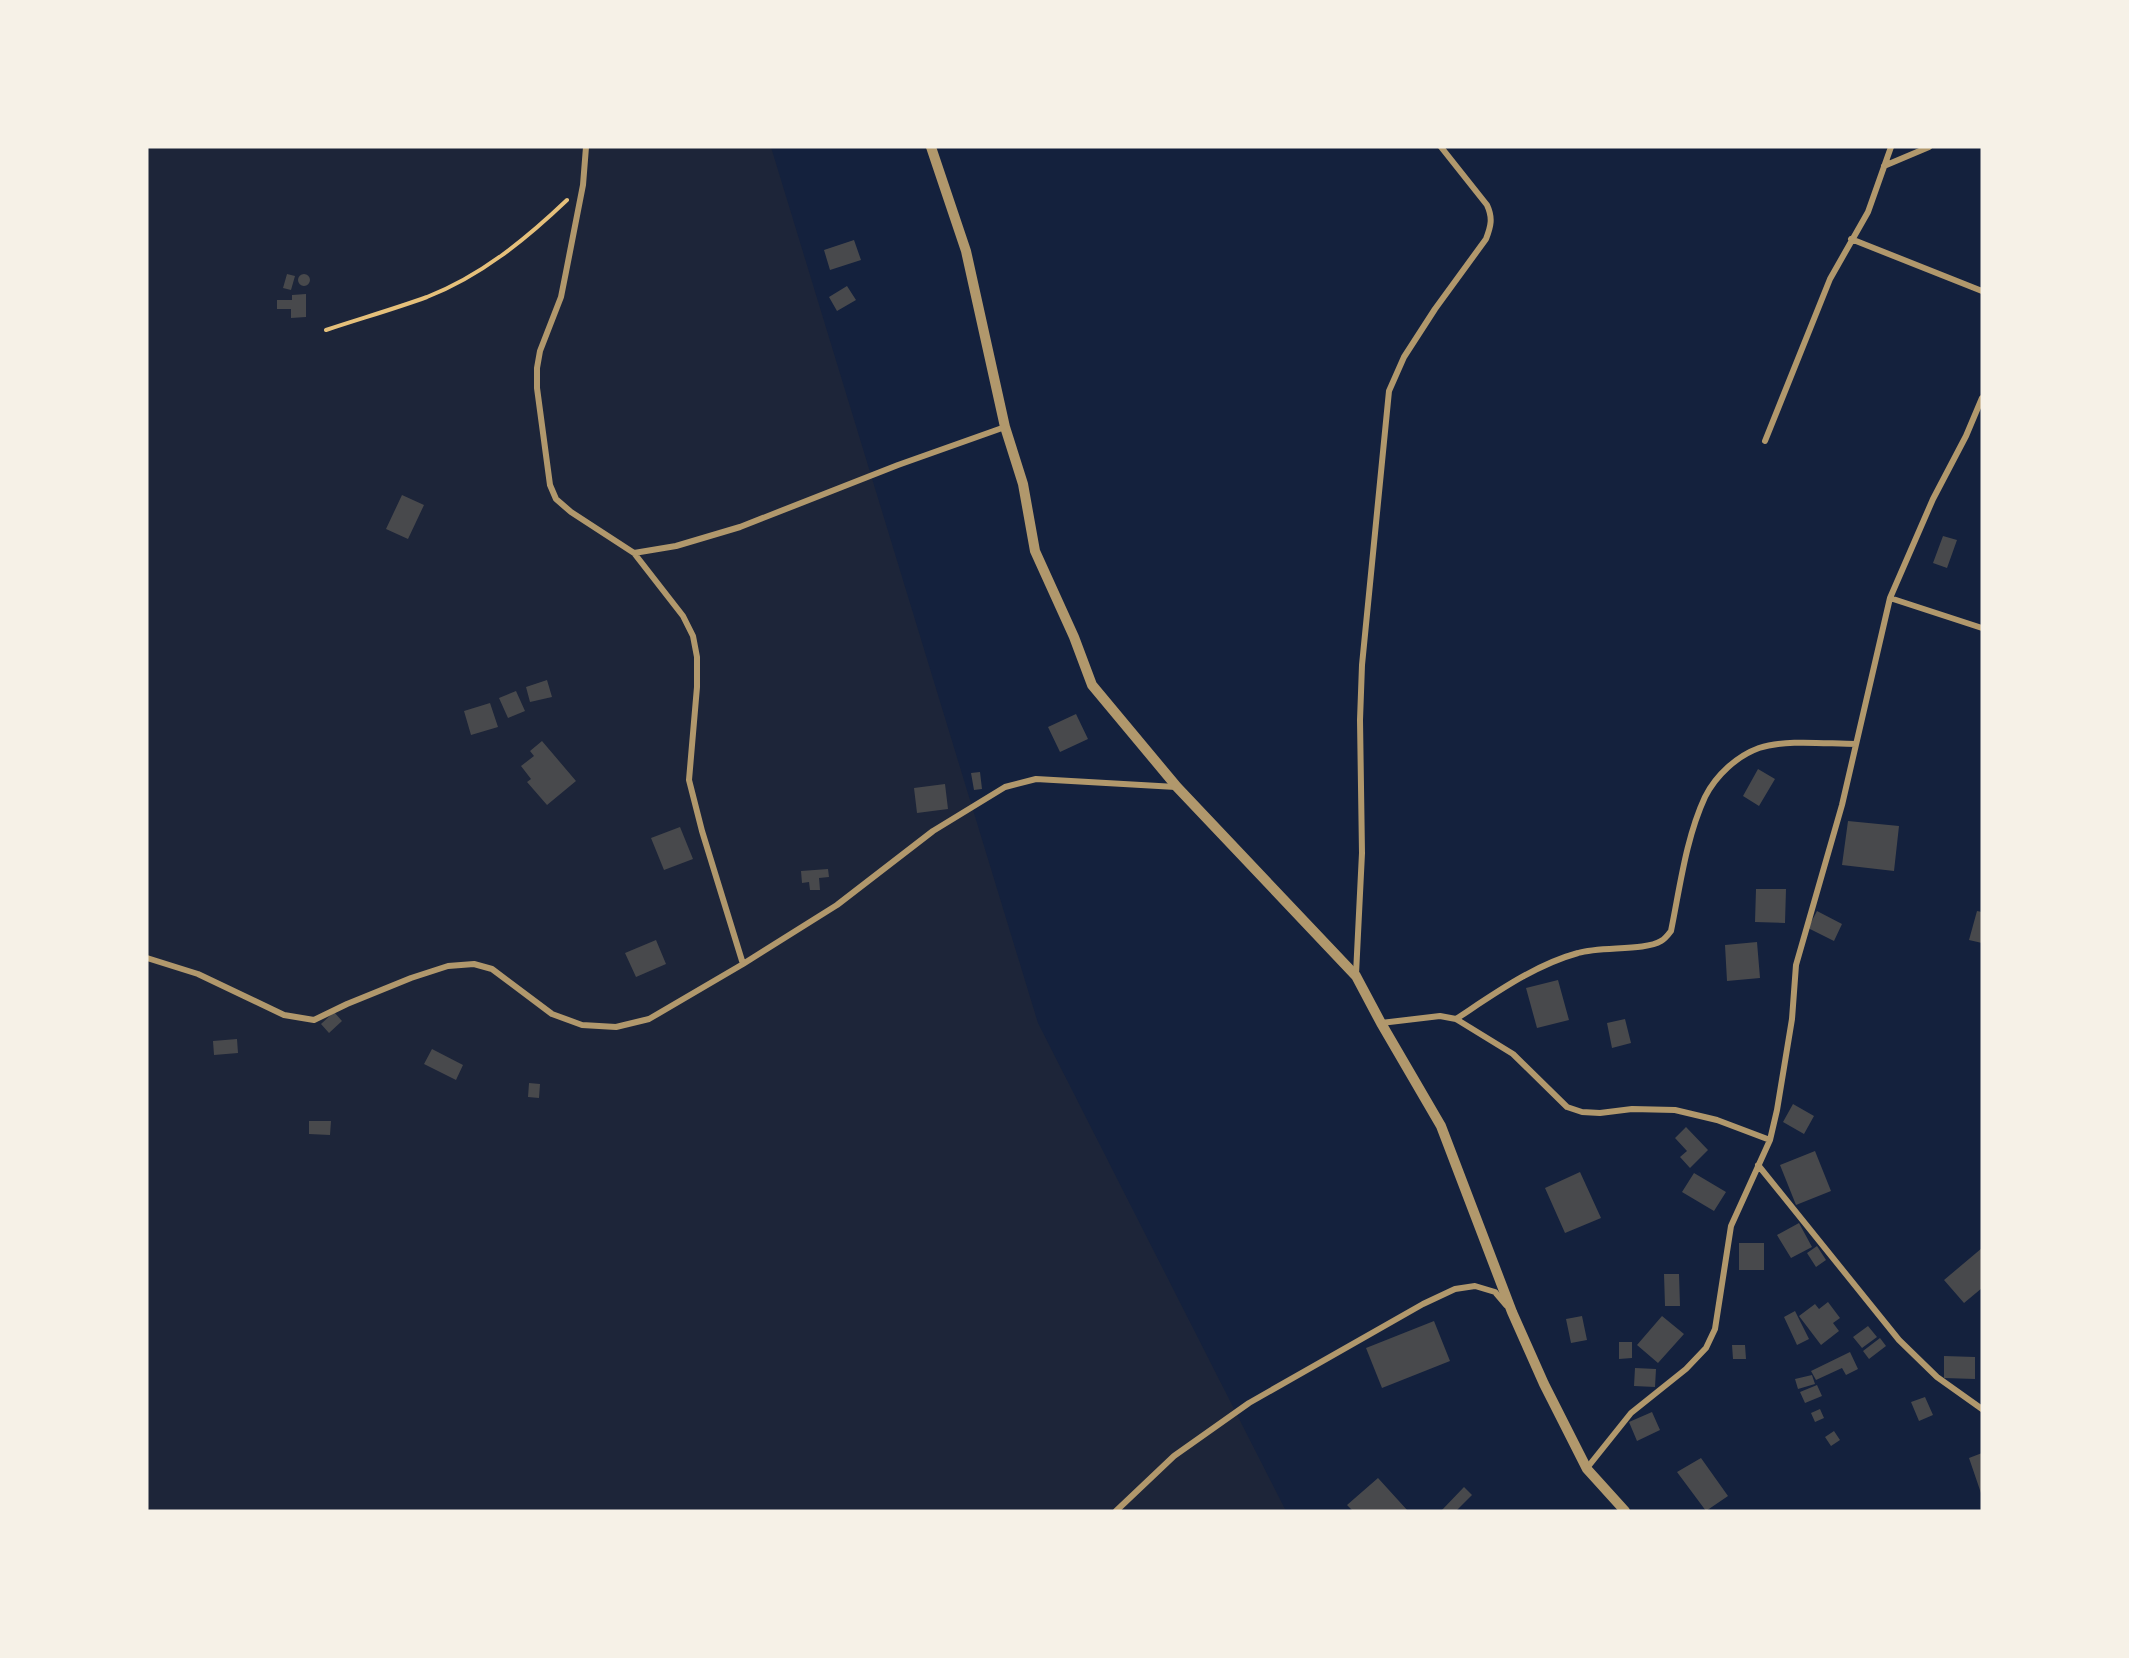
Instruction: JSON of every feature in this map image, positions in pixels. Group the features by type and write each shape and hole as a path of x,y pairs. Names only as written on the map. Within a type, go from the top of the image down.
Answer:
{"street":[{"path":"586,147 583,185 561,297 548,326 537,368 537,388 547,470 556,499 571,512 634,553 683,616 693,636 697,657 697,687 689,780 704,840 743,964"},
{"path":"931,147 966,251 1005,427 1023,484 1035,551 1074,637 1092,685 1177,787 1356,976 1441,1126 1512,1312 1587,1469 1625,1511"},
{"path":"1356,976 1362,854 1360,720 1362,664 1389,391 1404,357 1435,309 1486,239 1491,227 1491,215 1487,205 1441,147"},
{"path":"1765,441 1830,279 1868,213 1891,147"},
{"path":"1884,166 1929,147"},
{"path":"1851,239 1982,291"},
{"path":"1587,1469 1631,1413 1686,1370 1706,1348 1715,1329 1731,1226 1770,1140 1786,1063 1796,965 1839,817 1890,598 1933,499 1966,436 1982,398"},
{"path":"634,553 676,546 740,527 898,465 1005,427"},
{"path":"1890,598 1982,628"},
{"path":"1456,1019 1554,960 1581,952 1615,947 1650,946 1663,941 1671,931 1693,834 1706,796 1723,772 1740,757 1761,748 1796,743 1856,744"},
{"path":"147,958 198,974 284,1015 314,1020 411,978 448,966 474,964 492,969 552,1014 582,1025 616,1027 649,1019 743,964 837,905 933,831 1005,787 1036,779 1177,787"},
{"path":"1381,1023 1440,1016 1456,1019 1513,1054 1567,1107 1582,1112 1600,1113 1632,1108 1675,1110 1718,1120 1770,1140"},
{"path":"1758,1165 1899,1340 1936,1377 1982,1408"},
{"path":"1116,1511 1174,1456 1249,1403 1424,1304 1455,1289 1475,1286 1496,1292 1512,1312"}],"path":[{"path":"326,330 429,296 482,270 532,233 583,185"}],"shaded area":[{"path":"147,147 771,147 1038,1023 1286,1511 147,1511"}],"building":[{"path":"854,240 861,260 830,270 824,250"},
{"path":"287,274 295,276 291,290 283,288"},
{"path":"304,274 310,280 304,286 298,280"},
{"path":"847,286 856,300 837,311 829,297"},
{"path":"306,294 306,317 291,318 291,309 277,309 277,300 292,300 292,295"},
{"path":"402,495 424,505 408,539 386,529"},
{"path":"1943,536 1957,540 1947,568 1933,563"},
{"path":"547,680 552,697 530,702 526,687"},
{"path":"516,691 525,711 508,718 499,698"},
{"path":"490,703 498,727 471,735 464,711"},
{"path":"1076,714 1088,739 1060,752 1048,727"},
{"path":"542,741 576,781 547,805 527,782 531,779 521,766 534,756 530,751"},
{"path":"1758,769 1775,779 1759,806 1743,796"},
{"path":"980,772 982,789 974,790 971,773"},
{"path":"945,784 948,809 917,813 914,788"},
{"path":"1848,821 1899,826 1894,871 1842,865"},
{"path":"680,827 693,859 664,870 651,838"},
{"path":"828,869 829,877 819,878 820,890 810,890 809,882 802,883 801,871"},
{"path":"1756,889 1786,889 1785,923 1755,922"},
{"path":"1817,911 1842,924 1834,941 1808,928"},
{"path":"1977,911 1982,912 1982,943 1969,940"},
{"path":"656,940 666,964 636,977 625,953"},
{"path":"1757,942 1760,978 1727,981 1725,945"},
{"path":"1558,980 1569,1020 1537,1028 1526,988"},
{"path":"334,1012 342,1021 329,1033 321,1024"},
{"path":"1625,1019 1631,1043 1612,1048 1607,1023"},
{"path":"237,1039 238,1053 214,1055 213,1041"},
{"path":"432,1049 463,1065 456,1080 424,1064"},
{"path":"529,1083 540,1084 539,1098 528,1097"},
{"path":"1793,1104 1814,1116 1804,1134 1783,1122"},
{"path":"309,1121 331,1121 330,1135 309,1134"},
{"path":"1686,1127 1708,1150 1690,1168 1680,1157 1687,1151 1675,1138"},
{"path":"1815,1151 1831,1191 1796,1205 1780,1165"},
{"path":"1580,1172 1601,1218 1565,1233 1545,1188"},
{"path":"1694,1173 1726,1192 1714,1211 1682,1192"},
{"path":"1799,1223 1812,1247 1791,1258 1777,1235"},
{"path":"1739,1243 1764,1243 1764,1270 1739,1270"},
{"path":"1817,1246 1826,1260 1816,1267 1807,1253"},
{"path":"1982,1248 1982,1288 1964,1303 1944,1280"},
{"path":"1664,1274 1679,1274 1680,1306 1665,1306"},
{"path":"1828,1302 1840,1318 1833,1323 1839,1331 1821,1345 1799,1316 1815,1304 1819,1309"},
{"path":"1795,1311 1809,1339 1797,1345 1784,1317"},
{"path":"1582,1316 1587,1340 1571,1343 1566,1319"},
{"path":"1662,1316 1684,1334 1658,1363 1637,1345"},
{"path":"1434,1321 1450,1361 1382,1388 1366,1348"},
{"path":"1868,1326 1877,1337 1862,1348 1853,1337"},
{"path":"1880,1338 1886,1346 1869,1359 1863,1351"},
{"path":"1619,1342 1632,1342 1632,1358 1619,1359"},
{"path":"1732,1345 1745,1345 1746,1359 1733,1359"},
{"path":"1850,1352 1858,1369 1846,1375 1842,1368 1816,1380 1811,1371"},
{"path":"1944,1356 1975,1357 1975,1379 1944,1378"},
{"path":"1635,1368 1656,1369 1655,1387 1634,1386"},
{"path":"1812,1375 1815,1384 1798,1389 1795,1379"},
{"path":"1817,1385 1822,1396 1805,1403 1800,1392"},
{"path":"1925,1397 1933,1415 1919,1421 1911,1402"},
{"path":"1820,1409 1824,1418 1815,1422 1811,1413"},
{"path":"1652,1412 1660,1430 1637,1441 1629,1422"},
{"path":"1834,1431 1840,1440 1831,1446 1825,1437"},
{"path":"1982,1453 1982,1496 1969,1458"},
{"path":"1701,1458 1728,1496 1706,1511 1677,1472"},
{"path":"1378,1478 1408,1511 1353,1511 1347,1505"},
{"path":"1464,1487 1472,1495 1456,1511 1441,1511"}]}
